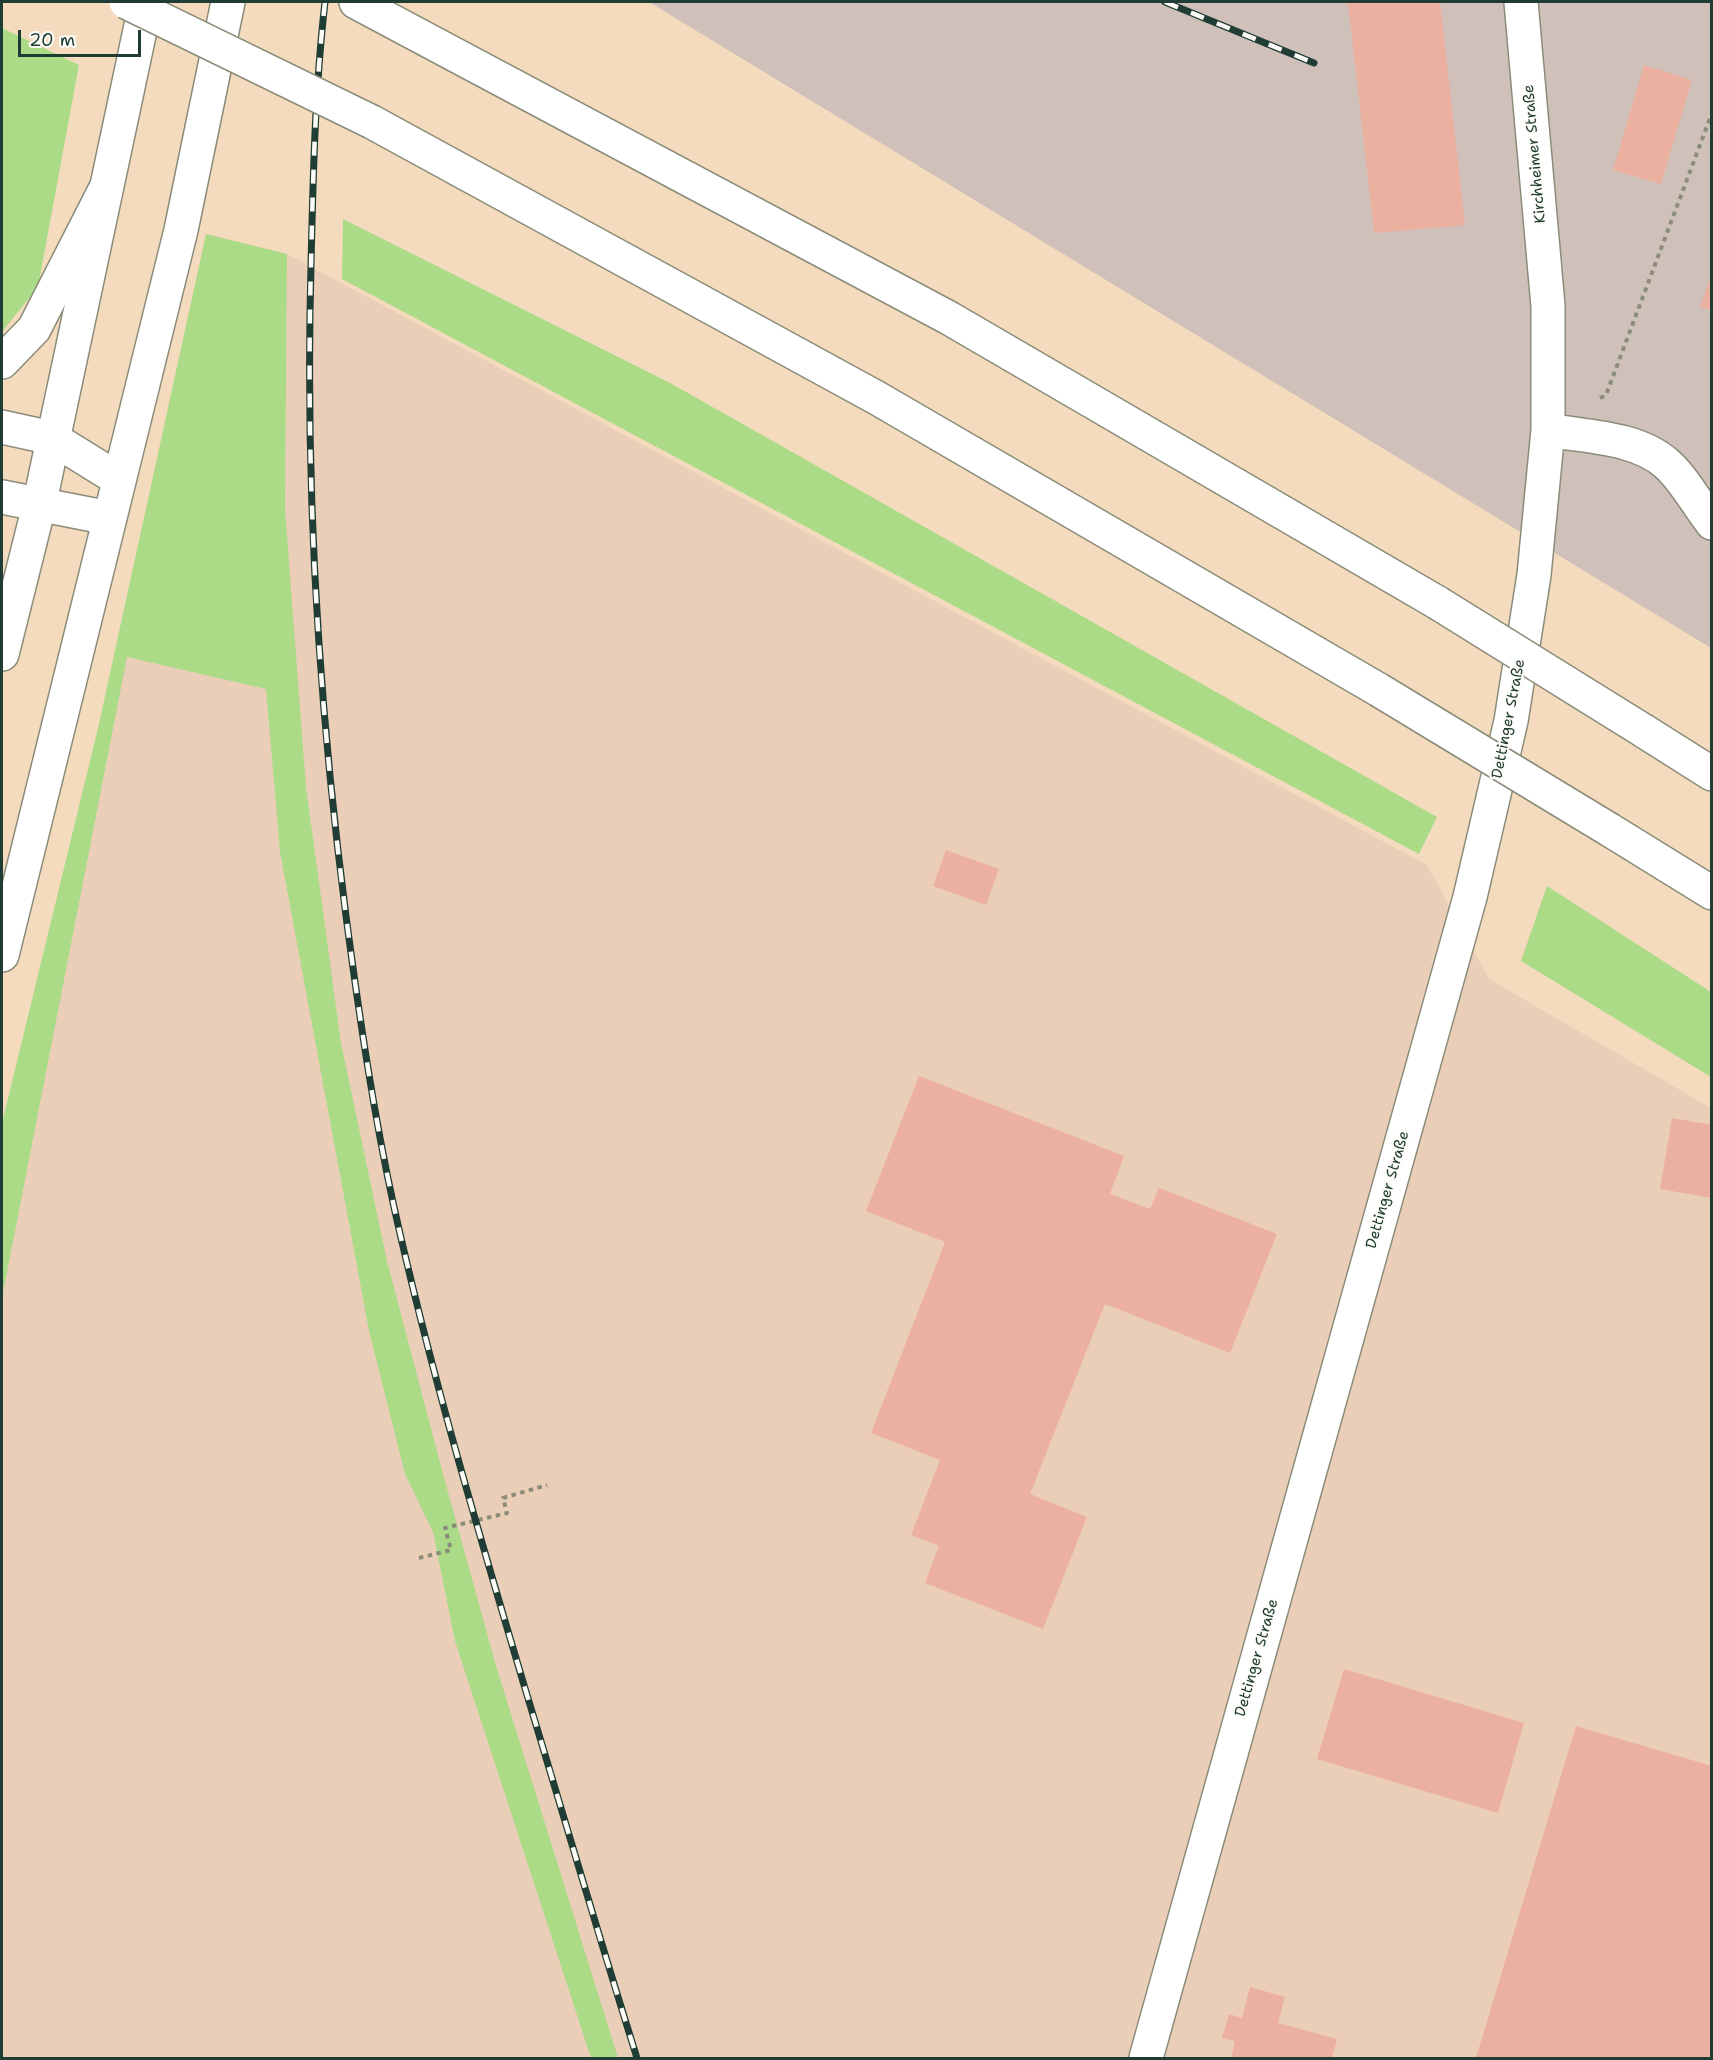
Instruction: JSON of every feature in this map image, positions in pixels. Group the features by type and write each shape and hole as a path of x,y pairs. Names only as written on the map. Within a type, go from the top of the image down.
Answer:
{"main road":[{"path":"126,2 372,122 878,398 1379,690 1712,893"},
{"path":"2,654 39,506 146,2"},
{"path":"2,955 181,230 228,2"},
{"path":"356,2 949,318 1438,603 1712,774"},
{"name":"Kirchheimer Straße","path":"1521,2 1548,306"},
{"path":"2,362 34,329 105,190"},
{"name":"Dettinger Straße","path":"1146,2058 1470,897 1511,721 1534,575 1548,430 1548,306"},
{"path":"2,427 52,438 118,479"},
{"path":"1548,430 1631,444 1654,453 1669,466 1712,523"},
{"path":"2,497 109,518"}],"path":[{"path":"1548,430 1606,395 1712,113"},
{"path":"419,1558 451,1550 445,1528 507,1513 503,1498 547,1485"}],"shaded area":[{"path":"649,2 1711,2 1711,648"},
{"path":"206,234 287,254 1427,865 1489,979 1711,1108 1711,2058 2,2058 2,1264"}],"green space":[{"path":"2,28 79,65 38,287 2,332"},
{"path":"343,219 672,384 1437,817 1419,854 342,279"},
{"path":"206,234 287,254 285,509 306,787 341,1043 387,1261 443,1474 497,1669 618,2058 591,2058 455,1641 433,1532 405,1474 369,1331 280,852 266,689 127,657 2,1298 2,1123 98,728"},
{"path":"1547,886 1711,992 1711,1077 1521,961"}],"building":[{"path":"1348,2 1440,2 1465,225 1374,233"},
{"path":"1644,65 1692,80 1661,184 1613,170"},
{"path":"1712,273 1712,310 1700,307"},
{"path":"946,850 999,869 986,905 933,886"},
{"path":"919,1076 1124,1156 1110,1194 1150,1209 1159,1188 1277,1234 1230,1353 1105,1304 1030,1494 1087,1517 1043,1629 925,1583 939,1546 911,1535 940,1460 871,1433 945,1242 866,1211"},
{"path":"1672,1118 1712,1125 1712,1198 1660,1189"},
{"path":"1344,1669 1524,1723 1498,1813 1317,1759"},
{"path":"1576,1726 1712,1766 1712,2058 1476,2058"},
{"path":"1250,1987 1285,1997 1278,2023 1337,2039 1332,2058 1231,2058 1235,2041 1222,2038 1229,2014 1242,2018"}],"railway":[{"path":"325,2 317,100 312,232 310,347 312,510 328,754 336,835 361,1026 379,1135 394,1207 439,1388 506,1626 637,2058"},
{"path":"1165,2 1314,63"}]}
